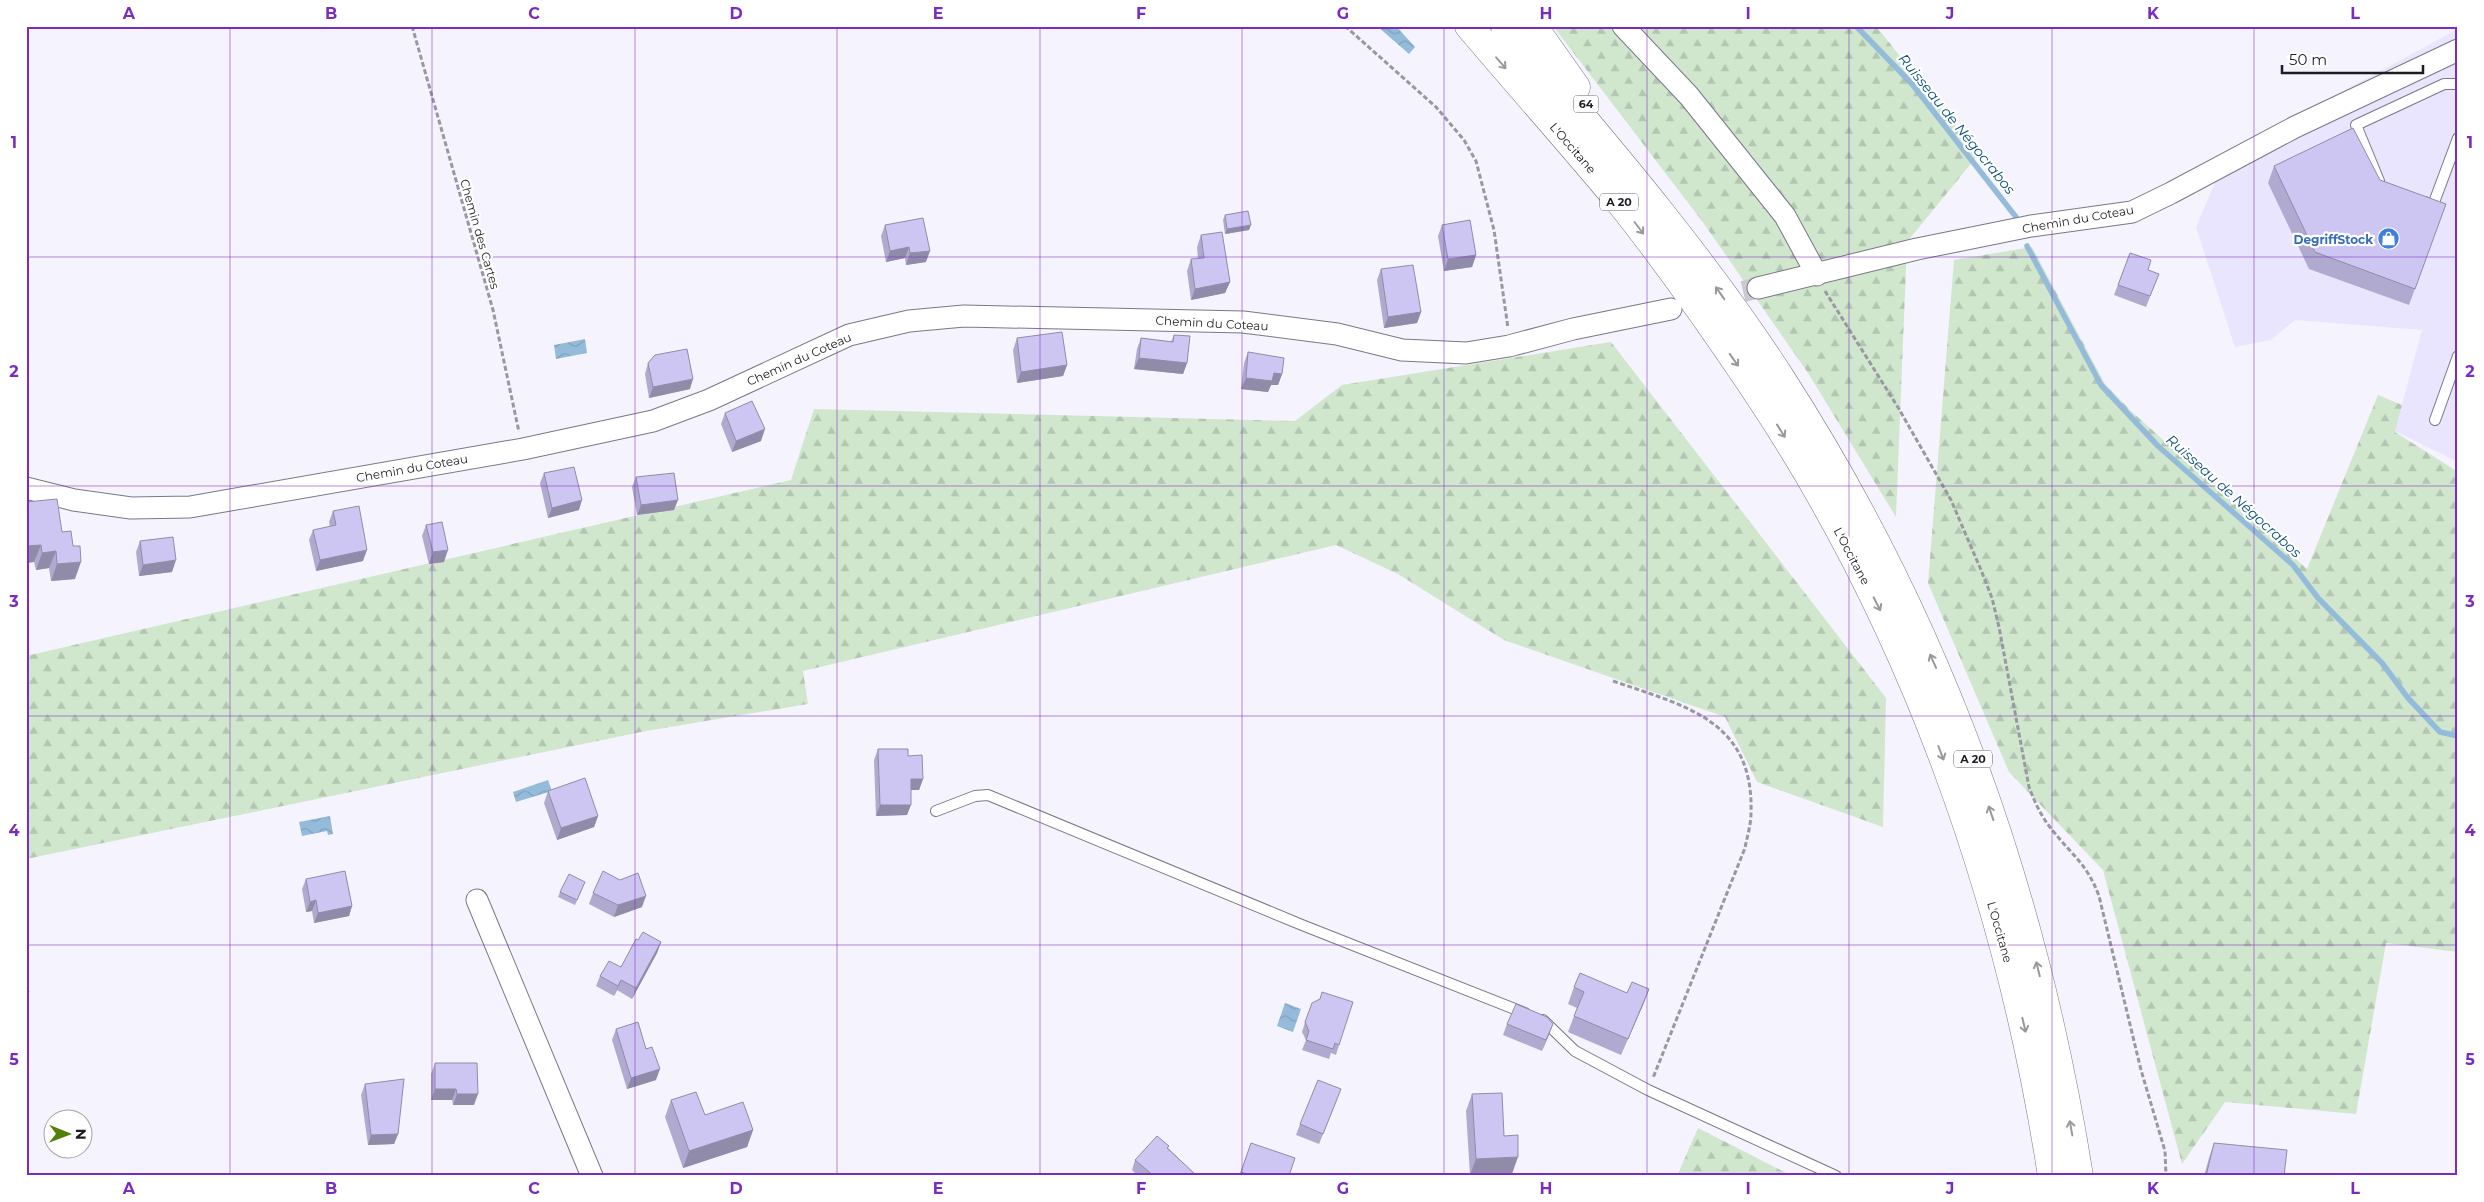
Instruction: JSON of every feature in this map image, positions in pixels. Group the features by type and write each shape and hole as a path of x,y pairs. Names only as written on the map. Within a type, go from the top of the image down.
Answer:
{"highway":[{"name":"L'Occitane","path":"1469,26 1619,202 1688,294 1755,390 1803,466 1848,548 1917,690 1978,859 2005,947 2026,1037 2052,1176"},
{"name":"A 20","path":"1505,26 1638,182 1779,375 1829,457 1909,608 1942,680 1979,775 2005,853 2030,940 2052,1030 2079,1176"},
{"name":"64","path":"1533,26 1552,51 1638,182"}],"street":[{"path":"1623,26 1688,96 1785,216 1817,275"},
{"name":"Chemin du Coteau","path":"1758,288 1917,249 2031,226 2132,212 2312,119 2458,50"},
{"name":"Chemin du Coteau","path":"26,488 74,500 131,508 190,507 523,448 653,421 709,400 849,335 910,321 964,316 1243,322 1337,334 1402,350 1466,353 1509,346 1573,329 1671,309"},
{"path":"478,900 592,1176"}],"lane":[{"path":"2387,187 2381,185 2356,125 2444,84 2458,84"},
{"path":"2417,198 2433,205 2458,138"},
{"path":"2435,420 2458,356"},
{"path":"936,811 975,796 988,795 1002,800 1302,925 1546,1022 1575,1051 1648,1090 1836,1176"}],"path":[{"name":"Chemin des Cartes","path":"412,26 493,310 523,448"},
{"path":"1345,26 1436,108 1464,140 1476,161 1494,230 1509,346"},
{"path":"1817,275 1833,305 1899,409 1951,500 1988,589 2000,627 2029,787 2038,809 2052,830 2083,864 2092,877 2099,896 2140,1070 2165,1151 2166,1176"},
{"path":"1612,681 1675,703 1710,720 1734,743 1742,756 1749,784 1752,814 1745,848 1648,1090"}],"shaded area":[{"path":"2458,29 2458,462 2395,431 2422,330 2295,320 2271,340 2235,347 2196,227 2227,154"}],"green space":[{"path":"1553,26 1874,26 1880,31 1978,155 1907,242 1896,517 1808,373 1702,221"},
{"path":"2032,247 2105,384 2131,411 2307,569 2378,395 2402,405 2395,432 2458,472 2458,952 2386,943 2356,1114 2225,1102 2182,1164 2103,870 2009,772 1928,583 1954,260"},
{"path":"1611,342 1886,698 1883,827 1757,782 1725,717 1504,640 1398,574 1336,545 803,671 808,704 646,731 26,859 26,656 791,480 814,409 1295,421 1342,385"},
{"path":"1698,1128 1792,1176 1677,1176"}],"water":[{"path":"1377,26 1396,26 1415,47 1409,54"},
{"path":"585,339 587,353 556,359 554,345"},
{"path":"548,780 552,791 516,802 513,792"},
{"path":"330,816 333,834 328,835 327,831 302,836 299,822"},
{"path":"1285,1003 1301,1009 1293,1032 1277,1026"}],"building":[{"path":"2353,128 2380,180 2446,204 2415,289 2315,252 2274,166"},
{"path":"1248,211 1251,225 1227,229 1225,215"},
{"path":"923,218 930,251 910,253 909,247 890,251 885,225"},
{"path":"1470,220 1476,255 1448,259 1442,225"},
{"path":"1222,232 1230,282 1195,289 1191,259 1204,258 1201,235"},
{"path":"2130,253 2151,260 2148,270 2159,274 2150,296 2118,285"},
{"path":"1413,265 1421,312 1388,317 1381,269"},
{"path":"1062,332 1067,365 1021,372 1017,338"},
{"path":"1174,335 1190,336 1187,363 1139,358 1141,338 1173,342"},
{"path":"687,349 693,379 653,387 648,363 655,355"},
{"path":"1248,352 1284,358 1282,374 1274,373 1272,381 1246,378"},
{"path":"752,401 765,429 736,441 725,413"},
{"path":"574,467 582,500 552,508 544,473"},
{"path":"674,473 678,500 641,505 636,477"},
{"path":"57,499 62,532 71,531 73,546 80,546 81,562 57,564 56,551 42,553 41,545 26,546 26,502"},
{"path":"359,506 367,550 320,560 313,530 336,525 333,511"},
{"path":"442,522 448,550 433,552 426,525"},
{"path":"173,537 176,560 143,565 140,541"},
{"path":"878,749 908,749 908,756 922,755 923,779 911,779 911,805 880,805"},
{"path":"585,778 598,816 561,828 548,791"},
{"path":"345,871 352,906 318,913 316,900 310,902 306,879"},
{"path":"603,871 620,880 638,873 646,896 618,905 593,893"},
{"path":"569,874 585,882 577,900 560,892"},
{"path":"643,932 661,942 636,988 621,980 618,986 600,976 609,961 621,967 636,939 638,940"},
{"path":"1580,973 1627,993 1632,982 1649,989 1628,1039 1574,1016 1584,992 1574,987"},
{"path":"1322,992 1353,1002 1339,1045 1335,1043 1333,1049 1306,1040 1309,1031 1305,1022 1312,1003 1320,999"},
{"path":"1516,1004 1547,1017 1553,1024 1546,1040 1507,1024"},
{"path":"638,1022 646,1049 652,1047 660,1069 631,1078 616,1029"},
{"path":"435,1063 477,1063 478,1094 457,1094 456,1089 435,1089"},
{"path":"404,1079 398,1134 371,1135 365,1084"},
{"path":"1318,1080 1341,1089 1323,1134 1300,1124"},
{"path":"696,1092 705,1115 743,1102 753,1130 689,1151 671,1100"},
{"path":"1502,1093 1504,1136 1518,1135 1518,1157 1476,1159 1472,1094"},
{"path":"1157,1136 1197,1176 1154,1176 1135,1160"},
{"path":"1251,1143 1295,1158 1289,1176 1252,1176 1241,1172"},
{"path":"2214,1143 2287,1150 2284,1176 2206,1176"}],"waterway":[{"name":"Ruisseau de Négocrabos","path":"1856,26 1912,84 2016,217"},
{"name":"Ruisseau de Négocrabos","path":"2027,246 2101,385 2158,446 2293,565 2318,598 2382,663 2408,698 2440,732 2458,736"}],"tunnel":[{"path":"1712,299 1758,288"}],"place":[{"name":"DegriffStock","path":"2389,239"}]}
